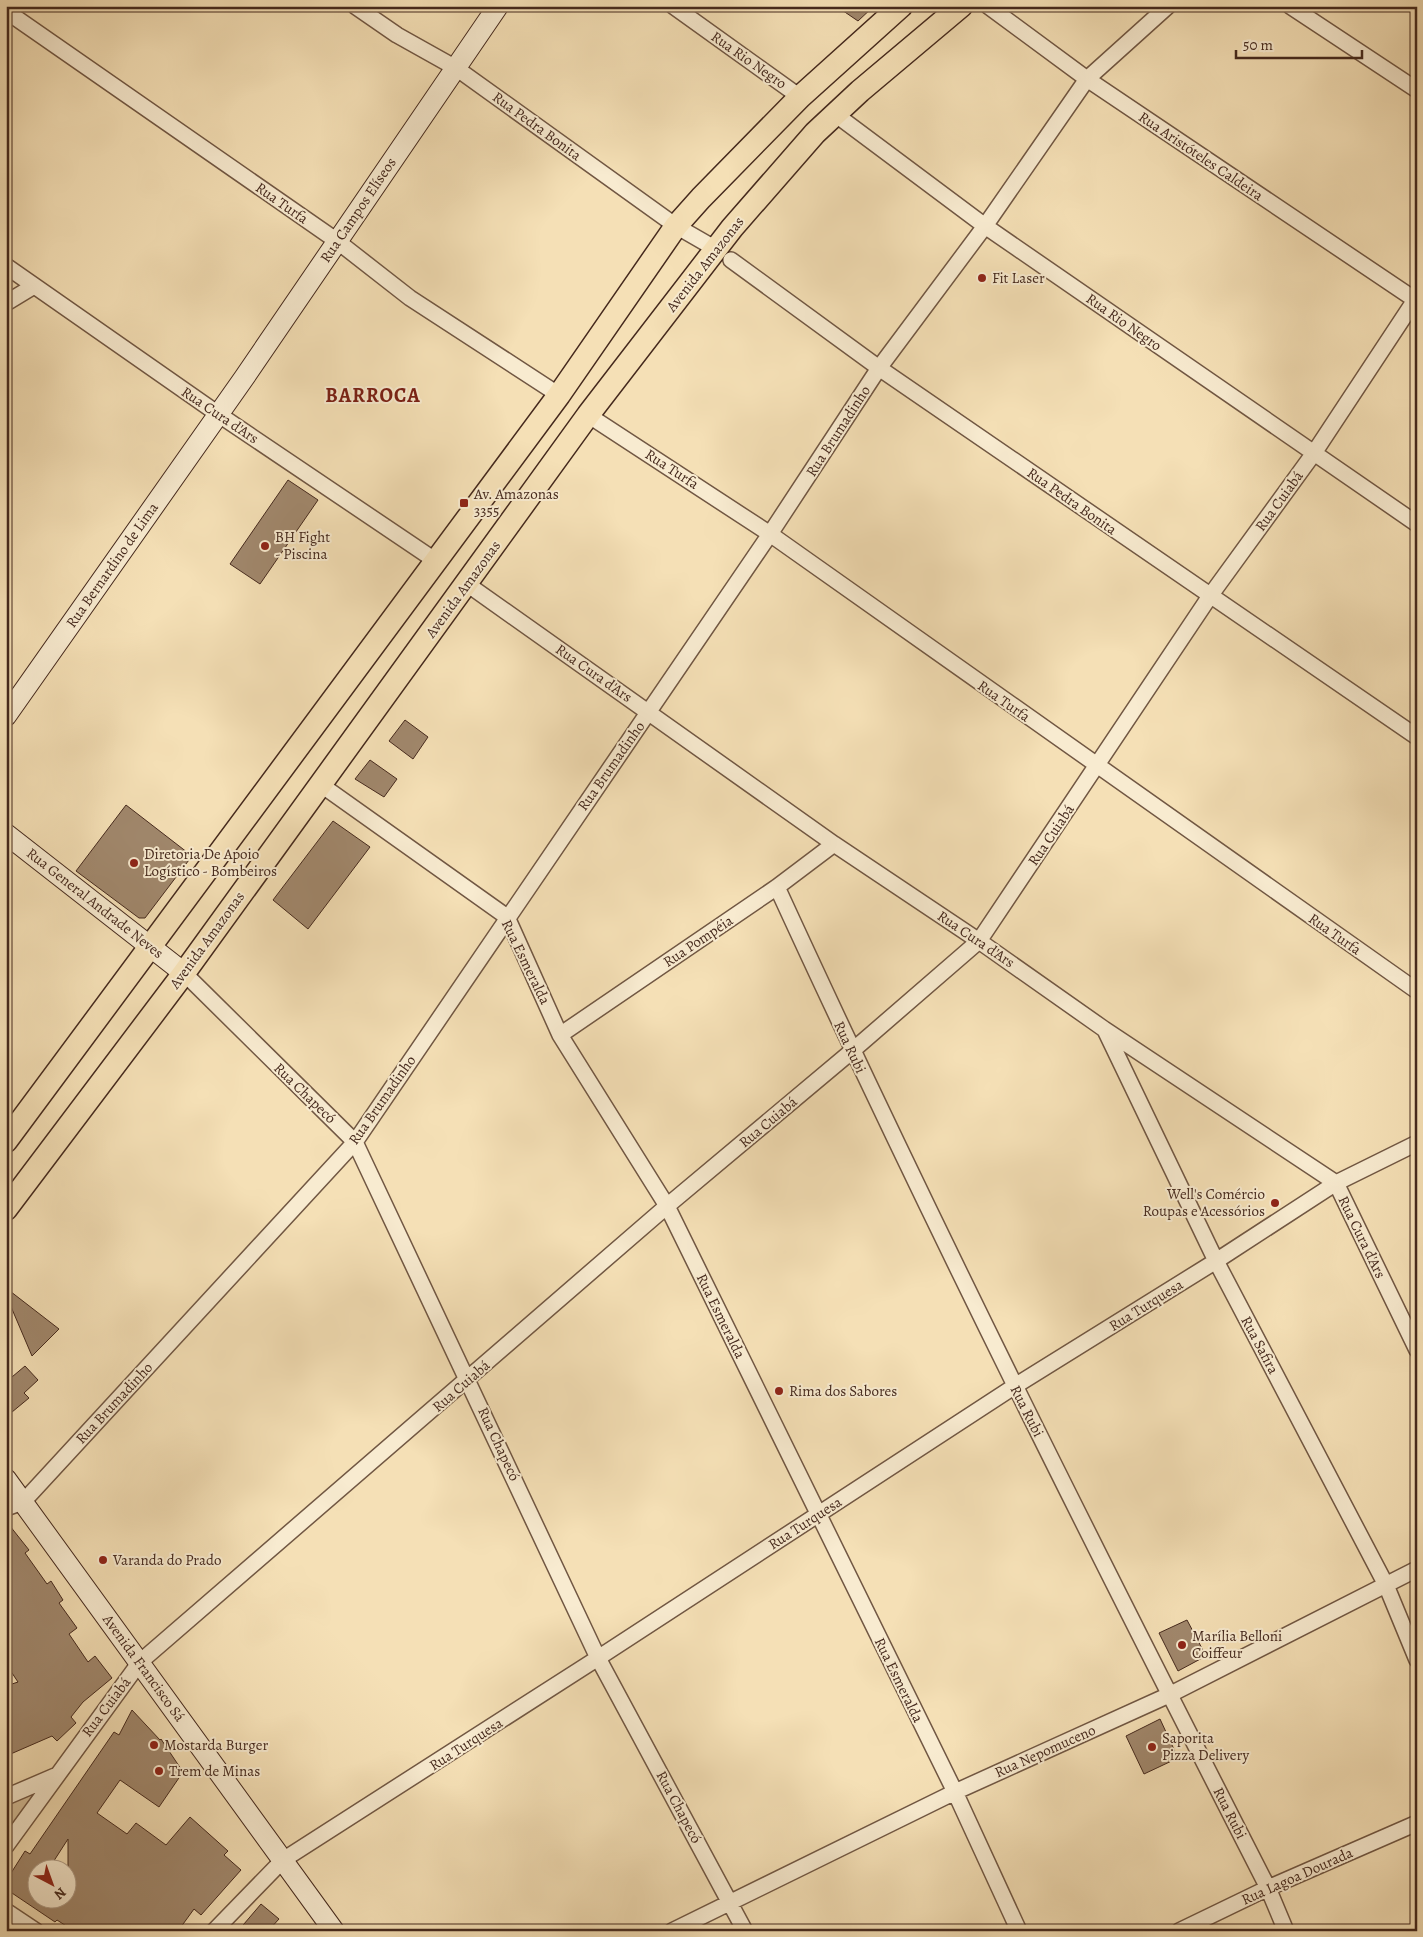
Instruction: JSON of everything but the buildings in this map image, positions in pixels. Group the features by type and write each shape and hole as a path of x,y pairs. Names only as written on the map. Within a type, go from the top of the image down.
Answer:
{"main road":[{"path":"6,1141 559,395 676,226 800,97 901,6"},
{"name":"Avenida Amazonas","path":"6,1209 184,974 588,415 723,254 815,133 961,6"}],"street":[{"name":"Rua Pedra Bonita","path":"356,6 396,35 456,68 676,226 723,254 879,368 1417,737"},
{"name":"Rua Campos Elíseos","path":"218,414 498,6"},
{"name":"Rua Rio Negro","path":"673,6 800,97"},
{"name":"Rua Aristóteles Caldeira","path":"988,6 1088,79 1416,299"},
{"name":"Rua Brumadinho","path":"14,1505 355,1142 770,534 879,368 985,226 1088,79 1168,6"},
{"path":"1290,6 1417,90"},
{"name":"Rua Turfa","path":"6,11 337,242 410,298 559,395"},
{"name":"Rua Rio Negro","path":"835,114 985,226 1417,524"},
{"name":"Rua Cura d'Ars","path":"6,266 218,414 436,561"},
{"path":"6,303 34,286"},
{"name":"Rua Cuiabá","path":"6,1846 140,1662 469,1380 667,1206 852,1052 978,941 1097,767 1210,596 1314,453 1416,299"},
{"name":"Rua Bernardino de Lima","path":"6,716 218,414"},
{"name":"Rua Turfa","path":"588,415 770,534 1097,767 1417,991"},
{"name":"Rua Cura d'Ars","path":"467,584 834,844 1104,1029 1336,1183 1417,1350"},
{"name":"Rua Esmeralda","path":"320,784 507,917 560,1035 667,1206 817,1515 955,1792 1018,1931"},
{"name":"Rua General Andrade Neves","path":"6,834 184,974"},
{"name":"Rua Pompéia","path":"560,1035 777,887 834,844"},
{"name":"Rua Rubi","path":"777,887 852,1052 1015,1386 1169,1695 1268,1888 1286,1931"},
{"name":"Rua Chapecó","path":"184,974 355,1142 469,1380 598,1658 745,1931"},
{"name":"Rua Safira","path":"1104,1029 1216,1261 1386,1585 1417,1660"},
{"name":"Rua Turquesa","path":"214,1931 283,1860 598,1658 1015,1386 1216,1261 1336,1183 1417,1143"},
{"name":"Avenida Francisco Sá","path":"6,1479 14,1505 140,1662 334,1931"},
{"name":"Rua Nepomuceno","path":"672,1931 955,1792 1169,1695 1417,1569"},
{"path":"6,1798 56,1775"},
{"name":"Rua Lagoa Dourada","path":"1179,1931 1268,1888 1417,1824"},
{"path":"6,1911 36,1931"}],"shaded area":[{"path":"54,1776 6,1845 6,1797"}],"place":[{"name":"Fit Laser","path":"982,278"},
{"name":"Av. Amazonas 3355","path":"464,503"},
{"name":"BH Fight - Piscina","path":"265,546"},
{"name":"Diretoria De Apoio Logístico - Bombeiros","path":"134,863"},
{"name":"Well's Comércio Roupas e Acessórios","path":"1275,1203"},
{"name":"Rima dos Sabores","path":"779,1391"},
{"name":"Varanda do Prado","path":"103,1560"},
{"name":"Marília Belloni Coiffeur","path":"1182,1645"},
{"name":"Mostarda Burger","path":"154,1745"},
{"name":"Saporita Pizza Delivery","path":"1152,1747"},
{"name":"Trem de Minas","path":"159,1771"}],"district":[{"name":"BARROCA","path":"373,395"}]}
